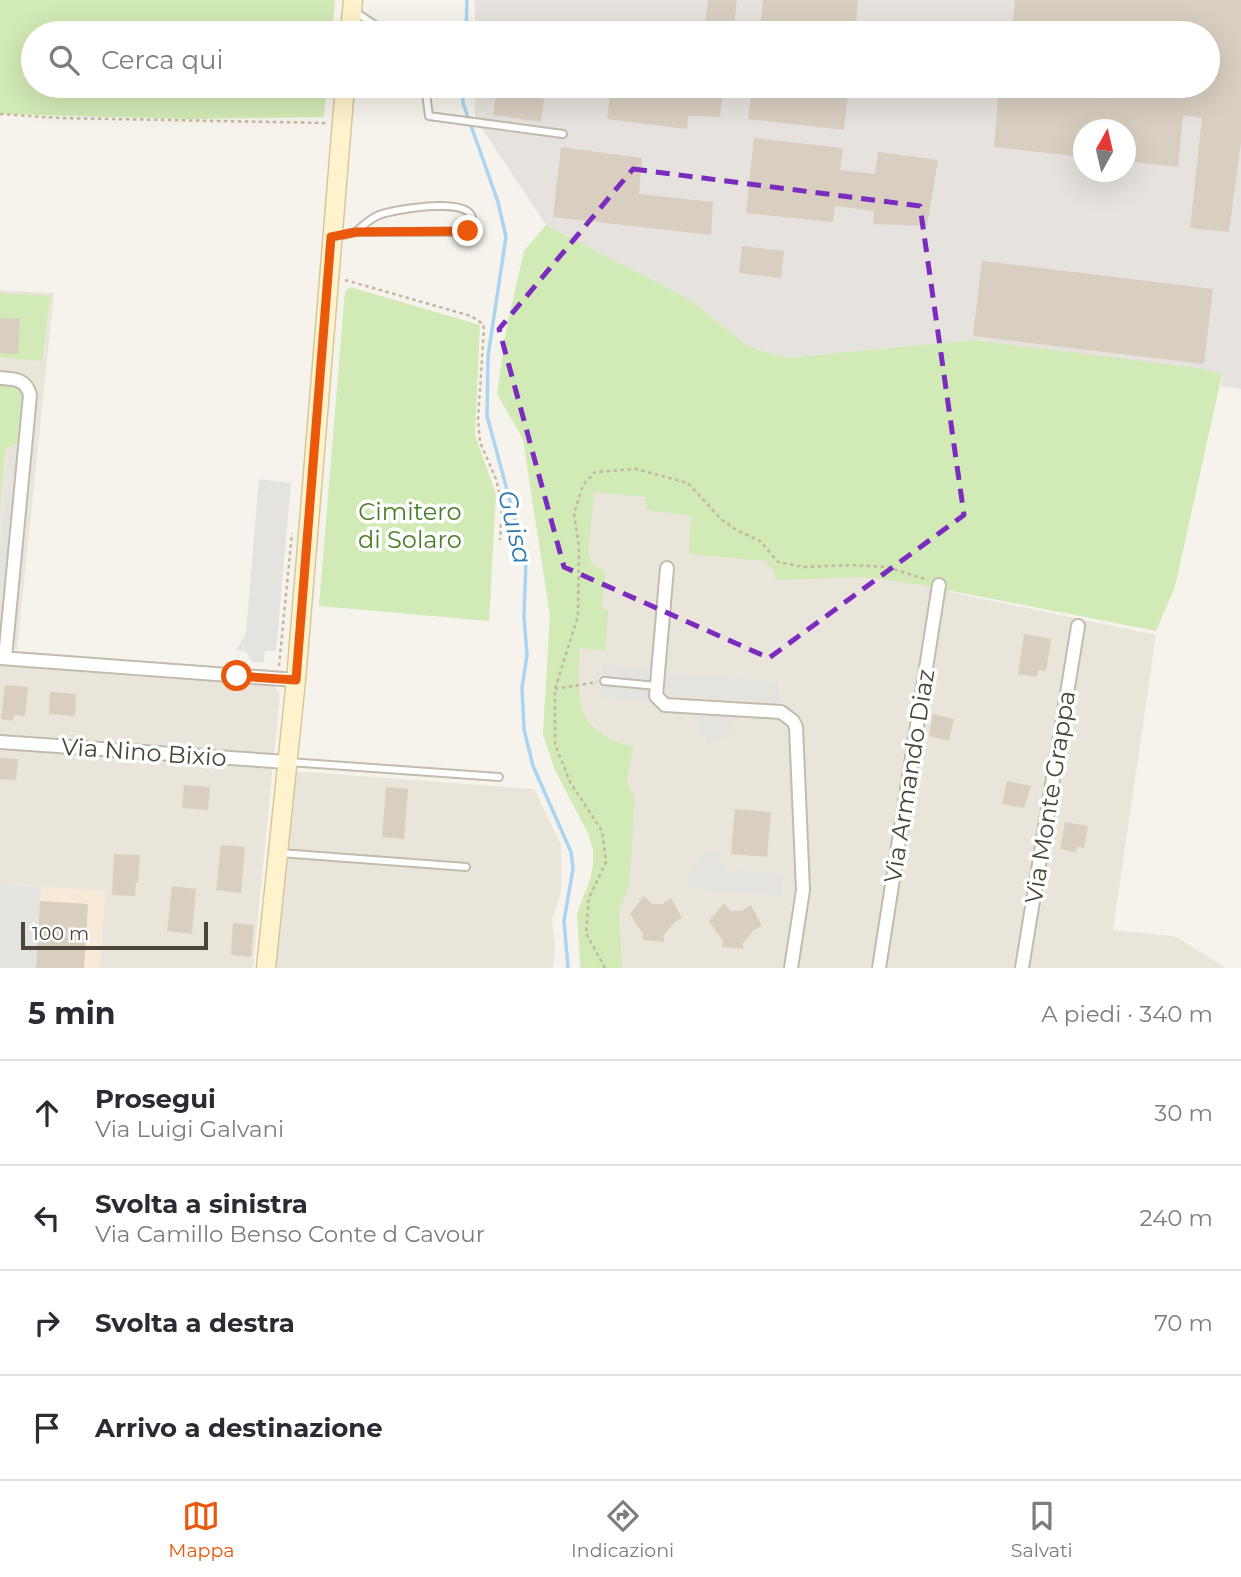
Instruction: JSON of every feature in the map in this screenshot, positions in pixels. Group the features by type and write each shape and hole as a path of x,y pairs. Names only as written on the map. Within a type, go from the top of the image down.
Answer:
{"street":[{"path":"266,968 296,680 344,98"},
{"path":"0,378 18,379 27,385 30,395 3,658 296,680"},
{"path":"667,568 656,696 665,705 781,712 793,721 796,727 803,890 791,968"},
{"name":"Via Armando Diaz","path":"878,968 939,585"},
{"name":"Via Monte Grappa","path":"1022,968 1078,626"},
{"name":"Via Nino Bixio","path":"0,742 288,762"}],"lane":[{"path":"353,5 372,21"},
{"path":"427,98 429,116 563,134"},
{"path":"331,237 356,232 461,232 468,231 472,220 470,213 465,210 439,206 412,207 380,215 363,224 356,232"},
{"path":"604,681 657,686"},
{"path":"288,762 499,776"},
{"path":"278,853 466,867"}],"path":[{"path":"0,114 58,118 342,121"},
{"path":"328,275 471,316 483,324 478,421 480,442 496,480 502,504 500,540"},
{"path":"555,689 604,681"}],"highlighted area":[{"path":"633,169 920,206 964,515 769,658 564,567 499,329"}],"shaded area":[{"path":"475,0 1241,0 1241,389 1221,386 1222,374 973,340 786,358 748,346 689,299 546,225 475,118 475,98 1220,98 1220,21 475,21"},
{"path":"0,290 54,293 17,649 2,654 0,654"},
{"path":"523,439 945,567 950,592 1156,635 1113,930 1174,936 1227,968 580,968 577,914 590,880 593,849 588,833 556,772 543,735 550,615"},
{"path":"10,450 20,453 7,589 0,587 0,552"},
{"path":"259,479 291,483 276,651 265,651 264,662 252,662 245,651 236,650 246,633"},
{"path":"603,665 650,669 647,701 600,697"},
{"path":"0,666 274,686 280,694 253,968 100,968 105,891 0,884"},
{"path":"668,673 778,682 780,703 670,695 667,692"},
{"path":"693,715 727,716 735,732 708,745"},
{"path":"292,771 534,789 561,845 561,892 552,920 555,949 553,968 276,968"},
{"path":"716,852 728,875 735,870 783,875 782,896 688,888 687,877 702,854"},
{"path":"0,884 105,891 100,968 0,968"},
{"path":"0,884 41,887 36,968 0,968"}],"green space":[{"path":"0,0 335,0 333,21 21,21 21,98 326,98 324,117 191,119 0,114"},
{"path":"546,225 689,299 748,346 786,358 973,340 1197,368 1222,374 1175,587 1156,631 927,586 867,577 775,580 775,573 766,561 689,554 691,516 646,510 646,497 594,492 588,551 591,564 605,571 602,609 608,610 605,651 580,648 579,684 583,711 590,723 599,732 633,747 627,782 635,798 629,886 619,911 622,968 581,968 577,914 590,880 593,849 588,833 556,772 543,735 550,615 523,439 497,394 507,325 524,251"},
{"name":"Cimitero di Solaro","path":"350,287 480,325 475,435 496,494 489,621 319,606 345,291"},
{"path":"0,293 50,296 42,361 0,357"},
{"path":"0,386 16,387 22,393 18,443 5,449 0,510"}],"building":[{"path":"708,0 737,0 734,21 705,21"},
{"path":"763,0 858,0 856,21 761,21"},
{"path":"1015,0 1241,0 1241,142 1229,232 1190,228 1202,118 1183,115 1178,167 1136,162 1136,119 1073,119 1073,156 994,147 998,98 1220,98 1220,21 1013,21"},
{"path":"495,98 544,99 541,122 493,115"},
{"path":"610,98 722,98 720,117 688,116 687,129 607,119"},
{"path":"751,98 848,98 844,130 748,119"},
{"path":"754,138 843,148 840,170 875,174 878,152 938,160 927,226 873,224 874,211 835,206 833,222 746,213"},
{"path":"561,147 642,158 639,194 713,202 711,235 553,217"},
{"path":"742,246 784,251 781,278 739,273"},
{"path":"982,261 1213,289 1204,364 973,336"},
{"path":"0,318 20,319 18,354 0,353"},
{"path":"1024,634 1051,639 1046,671 1038,670 1037,677 1018,674"},
{"path":"5,685 28,687 25,716 14,715 13,721 1,719"},
{"path":"50,692 76,694 75,716 49,714"},
{"path":"933,714 954,719 949,741 929,736"},
{"path":"0,758 18,759 16,780 0,779"},
{"path":"1007,781 1031,786 1024,808 1002,804"},
{"path":"184,785 210,787 208,810 182,808"},
{"path":"386,787 408,789 404,839 382,837"},
{"path":"735,809 771,812 767,857 731,854"},
{"path":"1065,822 1088,826 1084,848 1077,847 1076,852 1060,849"},
{"path":"221,845 245,847 241,893 216,890"},
{"path":"114,854 140,855 135,896 112,895"},
{"path":"172,886 196,889 192,934 167,931"},
{"path":"644,896 652,904 662,904 671,898 682,918 663,936 665,942 643,940 643,934 630,914"},
{"path":"40,901 88,904 84,968 36,968"},
{"path":"724,903 731,911 742,911 751,905 762,926 754,930 742,944 744,949 722,947 723,941 709,921"},
{"path":"233,923 254,925 251,957 231,955"}],"waterway":[{"name":"Guisa","path":"466,21 467,0"},
{"name":"Guisa","path":"463,98 498,202 506,237 488,356 487,416 526,560 524,617 527,655 522,688 524,729 533,766 571,852 573,869 564,921 568,968"}],"route":[{"path":"237,676 296,680 331,237 356,232 468,231"}]}
